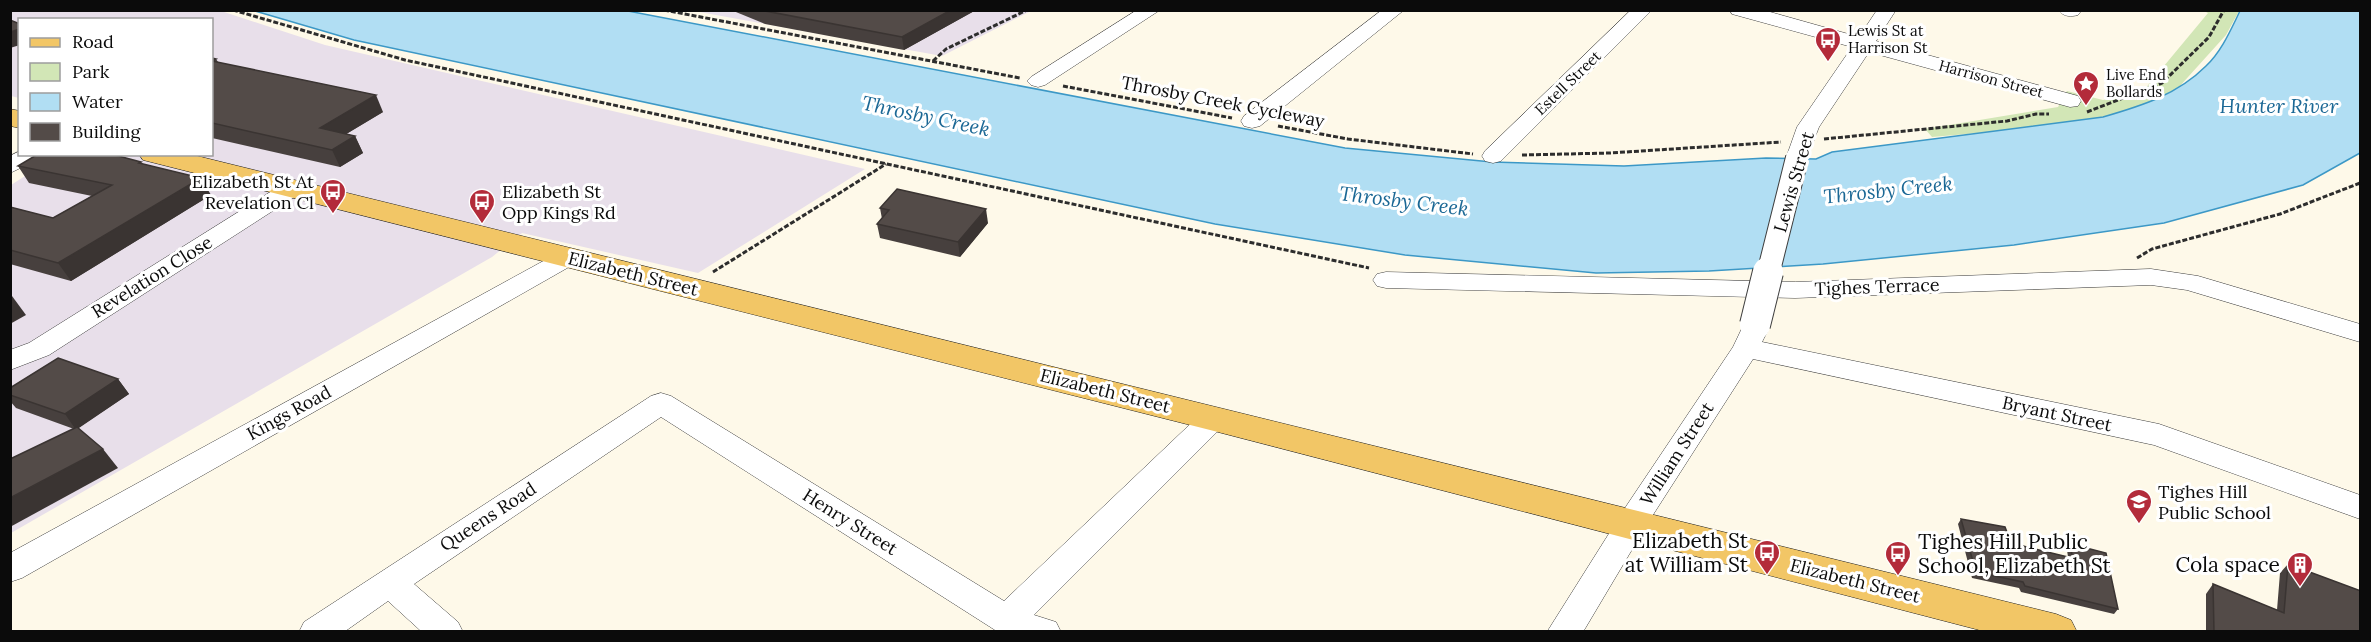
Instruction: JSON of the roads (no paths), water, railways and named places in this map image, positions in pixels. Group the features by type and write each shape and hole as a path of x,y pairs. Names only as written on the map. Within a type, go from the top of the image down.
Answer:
{"main road":[{"name":"Elizabeth Street","path":"161,156 1214,418 2056,632"}],"street":[{"path":"1038,81 1151,10"},
{"path":"1252,121 1395,10"},
{"name":"Estell Street","path":"1493,156 1643,10"},
{"name":"Harrison Street","path":"1739,10 1863,45 2069,110"},
{"name":"Lewis Street","path":"1751,337 1790,150 1887,10"},
{"path":"10,166 28,156"},
{"name":"Revelation Close","path":"10,361 39,349 291,189"},
{"name":"Kings Road","path":"10,569 567,258"},
{"name":"Tighes Terrace","path":"1391,280 1795,290 2151,277 2189,282 2361,333"},
{"name":"Bryant Street","path":"1751,337 2159,435 2361,507"},
{"name":"William Street","path":"1564,632 1751,337"},
{"name":"Queens Road","path":"315,632 661,403"},
{"name":"Henry Street","path":"661,403 1007,620 1044,632"},
{"path":"1007,620 1214,418"},
{"path":"389,582 446,632"}],"water":[{"name":"Hunter River","path":"255,11 628,11 1345,148 1492,162 1624,166 1766,158 1816,159 1832,152 2103,117 2158,98 2195,76 2217,54 2240,11 2360,11 2360,153 2303,185 2164,223 2014,245 1823,264 1709,271 1596,273 1405,255 1215,224 354,40"}],"place":[{"name":"Lewis St at Harrison St","path":"1828,63"},
{"name":"Live End Bollards","path":"2086,107"},
{"name":"Elizabeth St At Revelation Cl","path":"333,215"},
{"name":"Elizabeth St Opp Kings Rd","path":"482,225"},
{"name":"Tighes Hill Public School","path":"2139,525"},
{"name":"Elizabeth St at William St","path":"1767,576"},
{"name":"Tighes Hill Public School, Elizabeth St","path":"1898,577"},
{"name":"Cola space","path":"2300,588"}],"water label":[{"name":"Throsby Creek","path":"926,116"},
{"name":"Throsby Creek","path":"1888,190"},
{"name":"Throsby Creek","path":"1404,201"}]}
